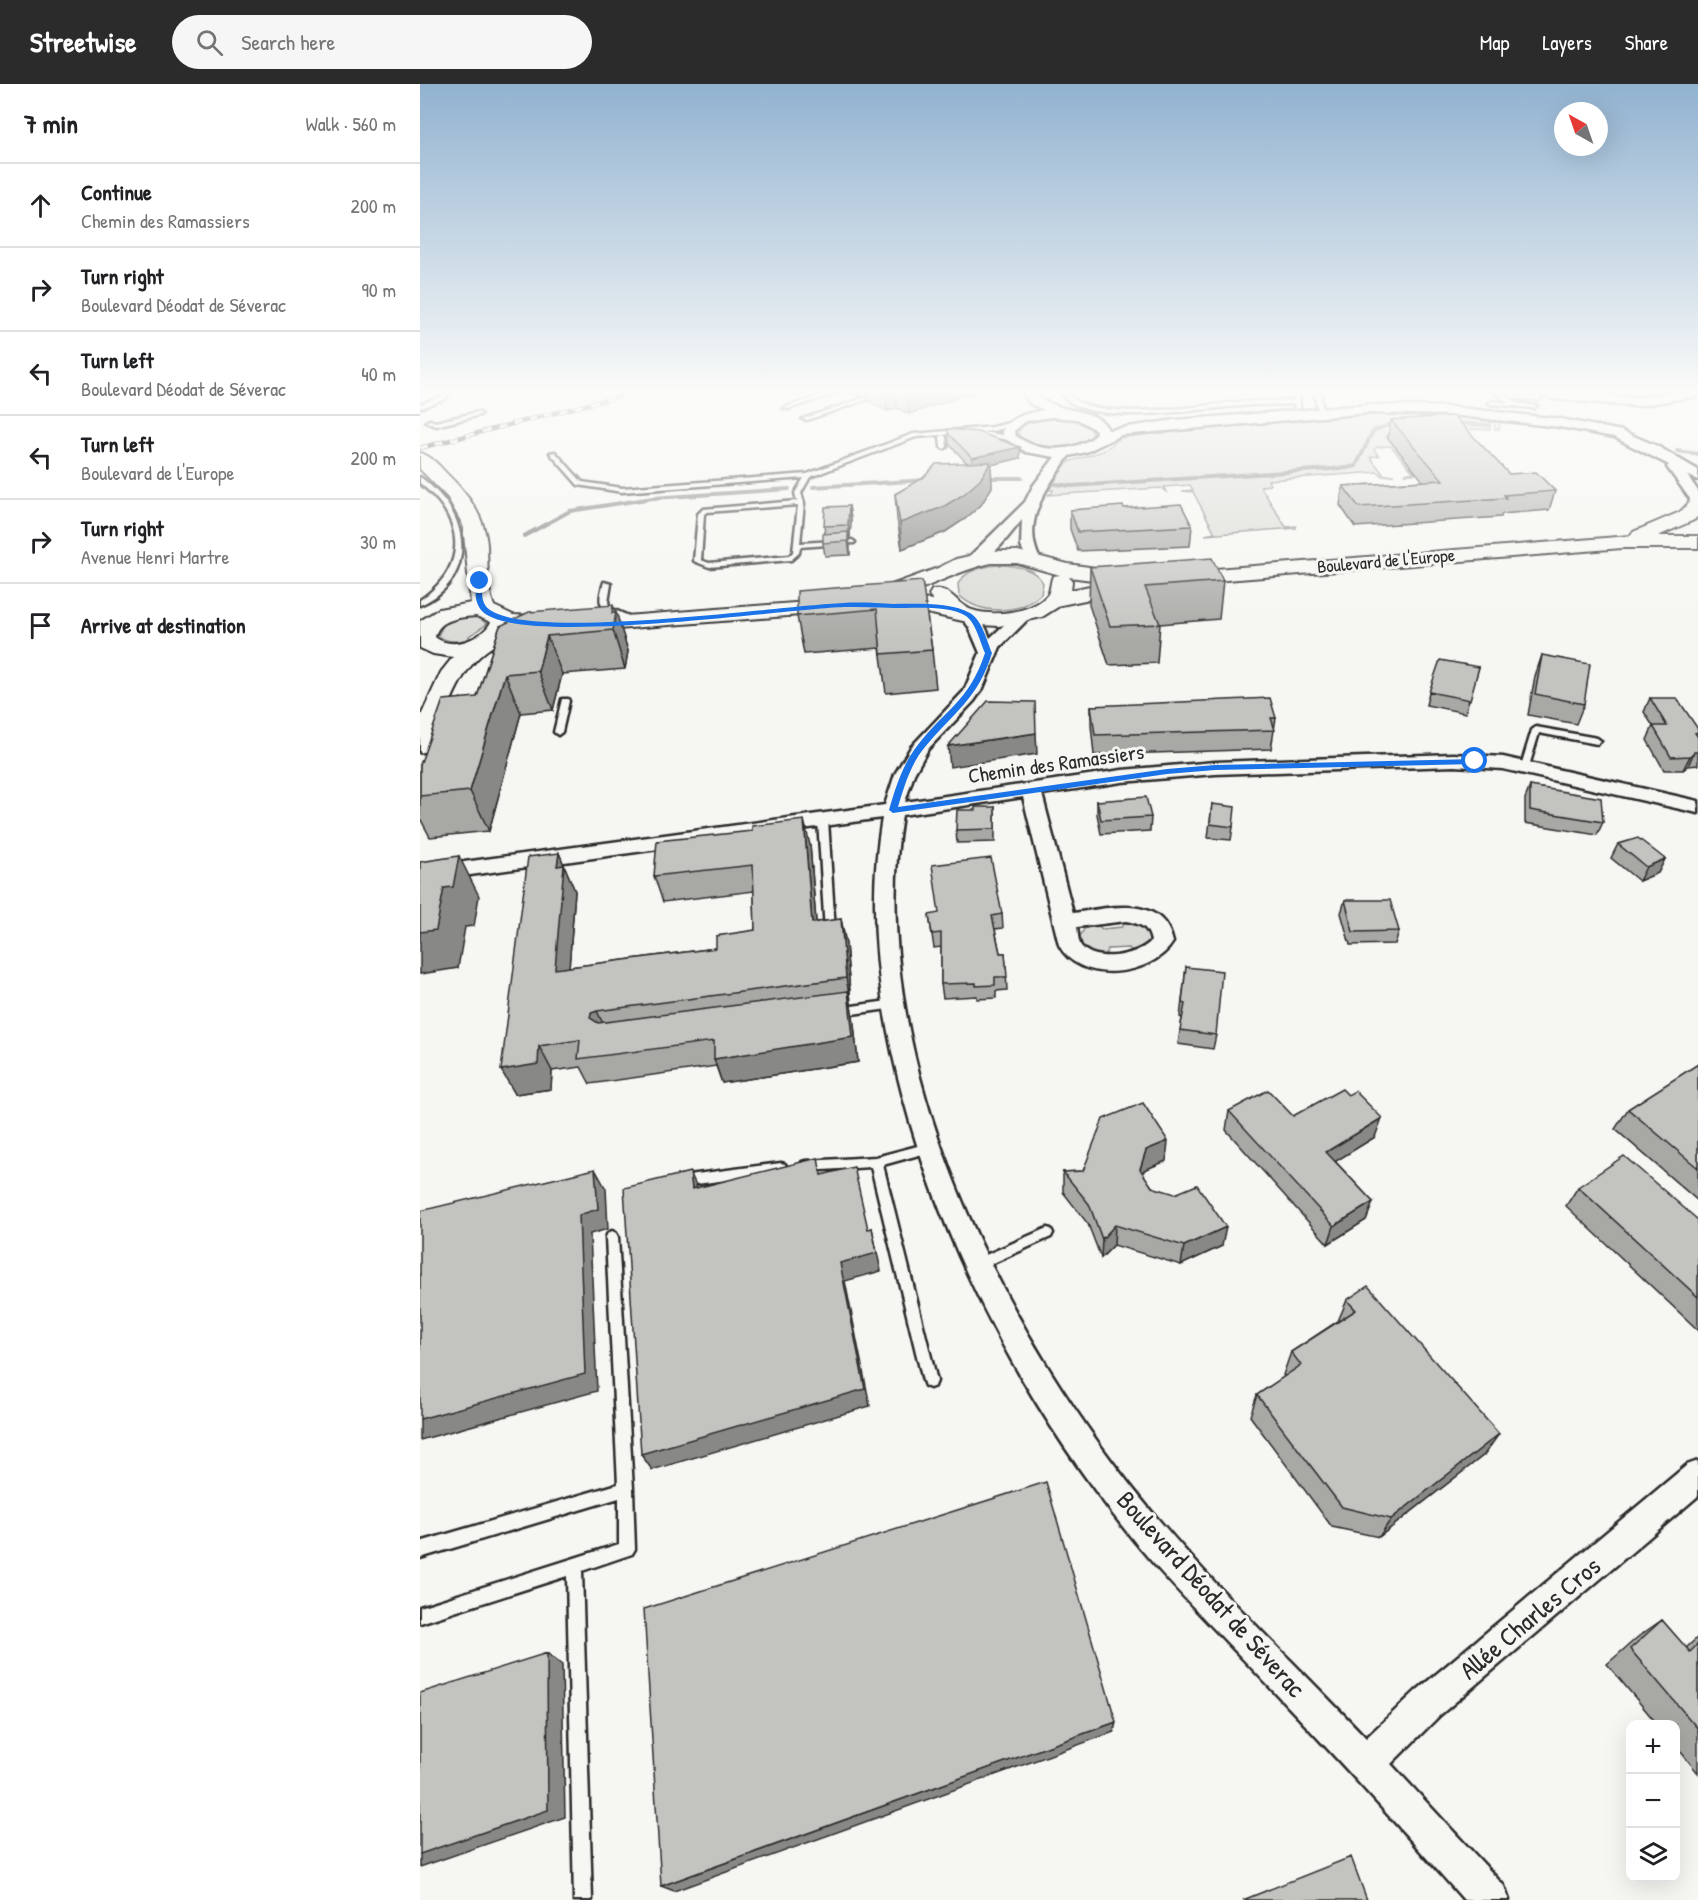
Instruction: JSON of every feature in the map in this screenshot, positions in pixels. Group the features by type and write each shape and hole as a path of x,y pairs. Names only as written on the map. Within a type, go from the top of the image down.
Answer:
{"street":[{"path":"435,474 464,503 476,536 476,563 480,581 478,597 488,628"},
{"path":"429,628 454,649 488,628 590,625 844,605 935,606 1001,619 1023,616 1047,607 1055,600 1060,594 1061,581 1039,563 1028,550 1034,474"},
{"path":"844,605 877,598 946,573 974,559 988,550 1049,474"},
{"path":"1679,474 1696,499 1690,527 1698,534"},
{"name":"Boulevard de l'Europe","path":"1622,542 1693,509"},
{"name":"Boulevard de l'Europe","path":"1162,579 1622,542 1698,542"},
{"path":"974,559 1000,556 1082,573 1150,580 1055,600"},
{"path":"429,628 459,599 476,563"},
{"path":"946,573 939,585 938,592 941,598 962,612 977,626 988,653"},
{"path":"429,628 465,610 488,628"},
{"name":"Boulevard Déodat de Séverac","path":"1023,616 988,653 973,690 920,748 903,779 893,810 888,840 887,938 895,1004 910,1085 929,1148 958,1228 1027,1359 1091,1457 1159,1545 1366,1763 1490,1900"},
{"path":"420,707 437,662 429,628"},
{"path":"420,746 453,672 488,628"},
{"name":"Chemin des Ramassiers","path":"420,875 823,820 1122,776 1215,768 1454,760 1525,766 1698,807"},
{"path":"1031,789 1065,921"},
{"name":"Allée Charles Cros","path":"1366,1763 1428,1703 1698,1476"}],"lane":[{"path":"571,474 580,484 622,490 814,474"},
{"path":"801,502 705,510 700,514 696,558 704,565 778,561 794,556 801,502 798,493 808,476"},
{"path":"420,479 448,508 455,523 458,540 458,558 452,578 431,597 429,628"},
{"path":"796,545 852,542"},
{"path":"607,584 604,602 607,609 636,622"},
{"path":"558,732 565,701"},
{"path":"1525,766 1536,730 1598,741"},
{"path":"823,820 830,933"},
{"path":"830,1013 895,1004"},
{"path":"667,1183 800,1166 876,1162 929,1148"},
{"path":"876,1162 930,1380"},
{"path":"976,1266 1047,1233"},
{"path":"420,1615 627,1549 626,1489 612,1237"},
{"path":"420,1550 626,1489"},
{"path":"574,1566 583,1900"}],"shaded area":[{"path":"1059,474 1354,474 1268,480 1270,485 1260,486 1286,527 1296,526 1296,528 1205,535 1215,533 1193,492 1182,491 1193,490 1190,485 1164,487 1166,492 1161,488 1047,495 1053,490 1049,490"},
{"path":"1001,565 1019,567 1035,574 1043,583 1041,594 1023,606 1000,610 978,607 959,595 958,584 966,575 982,567"},
{"path":"465,617 479,617 487,624 469,636 470,639 450,641 438,635 444,624"},
{"path":"1125,921 1144,924 1153,941 1135,954 1129,948 1108,949 1105,955 1092,954 1081,947 1078,940 1084,929 1096,924 1102,929 1122,927"}],"building":[{"path":"927,474 984,474 964,494 943,507 900,523 895,494"},
{"path":"1438,474 1538,474 1555,491 1504,495 1506,498 1359,507 1343,486 1443,480"},
{"path":"1181,504 1192,526 1078,532 1070,510 1123,506 1124,508"},
{"path":"849,506 848,525 824,526 825,507"},
{"path":"848,532 848,541 823,543 823,534"},
{"path":"1212,558 1223,581 1145,587 1160,624 1110,626 1090,567"},
{"path":"922,581 932,650 881,654 877,609 797,616 797,591"},
{"path":"613,605 612,613 616,612 613,630 547,636 538,671 505,674 470,791 420,796 420,765 443,700 477,697 500,626 529,612"},
{"path":"1542,655 1590,664 1584,704 1535,694"},
{"path":"1440,660 1479,667 1470,700 1429,692"},
{"path":"1270,698 1276,718 1271,718 1275,730 1095,735 1091,706"},
{"path":"1650,698 1677,698 1698,729 1695,733 1698,737 1698,752 1690,756 1671,757 1653,726 1667,726"},
{"path":"988,701 1035,702 1036,733 948,746"},
{"path":"1530,786 1601,798 1603,822 1530,810"},
{"path":"1146,797 1151,817 1101,820 1097,801"},
{"path":"1212,804 1235,807 1233,827 1210,824"},
{"path":"975,807 995,807 995,829 956,830 957,810 975,810"},
{"path":"804,820 812,923 841,919 846,978 597,1011 591,1013 590,1018 598,1023 848,991 853,1037 714,1059 714,1041 578,1059 580,1040 539,1046 538,1064 501,1070 528,857 559,853 557,866 564,865 555,969 716,948 716,936 755,930 753,865 654,876 657,841 752,831 752,826"},
{"path":"1638,838 1665,859 1646,867 1618,844"},
{"path":"459,856 453,887 444,888 436,930 420,932 420,862"},
{"path":"991,858 1002,914 992,916 1000,953 1005,953 1007,977 995,977 995,985 941,984 941,933 932,934 929,915 939,913 932,865"},
{"path":"1345,900 1390,900 1399,931 1353,932"},
{"path":"1186,967 1222,971 1216,1035 1180,1030 1185,1004 1182,1003"},
{"path":"1698,1064 1698,1168 1628,1109"},
{"path":"1342,1089 1348,1095 1355,1091 1382,1118 1326,1152 1373,1202 1334,1226 1229,1111 1268,1090 1293,1116"},
{"path":"1143,1103 1168,1141 1146,1150 1140,1169 1152,1187 1175,1194 1197,1185 1226,1227 1184,1246 1115,1225 1102,1239 1089,1204 1063,1172 1083,1171 1103,1119"},
{"path":"1624,1156 1698,1220 1698,1297 1578,1187"},
{"path":"818,1158 821,1175 854,1167 868,1229 872,1228 877,1253 840,1263 865,1389 641,1454 624,1188 690,1172 692,1189"},
{"path":"595,1169 598,1209 579,1215 585,1374 420,1419 420,1211"},
{"path":"1368,1286 1499,1434 1391,1519 1342,1507 1257,1395 1301,1365 1291,1352 1356,1310 1347,1300"},
{"path":"1046,1482 1116,1722 661,1886 644,1609"},
{"path":"1662,1620 1690,1652 1698,1644 1698,1729 1630,1649"},
{"path":"547,1653 548,1810 420,1854 420,1693"},
{"path":"1351,1857 1367,1900 1243,1900"}],"waterway":[{"path":"1055,484 1072,486 1259,474"},
{"path":"983,478 1022,478"},
{"path":"813,487 927,480"},
{"path":"524,536 570,511 653,498 789,489"}],"route":[{"path":"480,581 478,597 485,610 500,618 525,622 590,625 844,605 935,606 968,615 977,626 988,653 982,672 968,698 920,748 906,772 893,810 1122,776 1167,772 1215,768 1475,761"}]}
